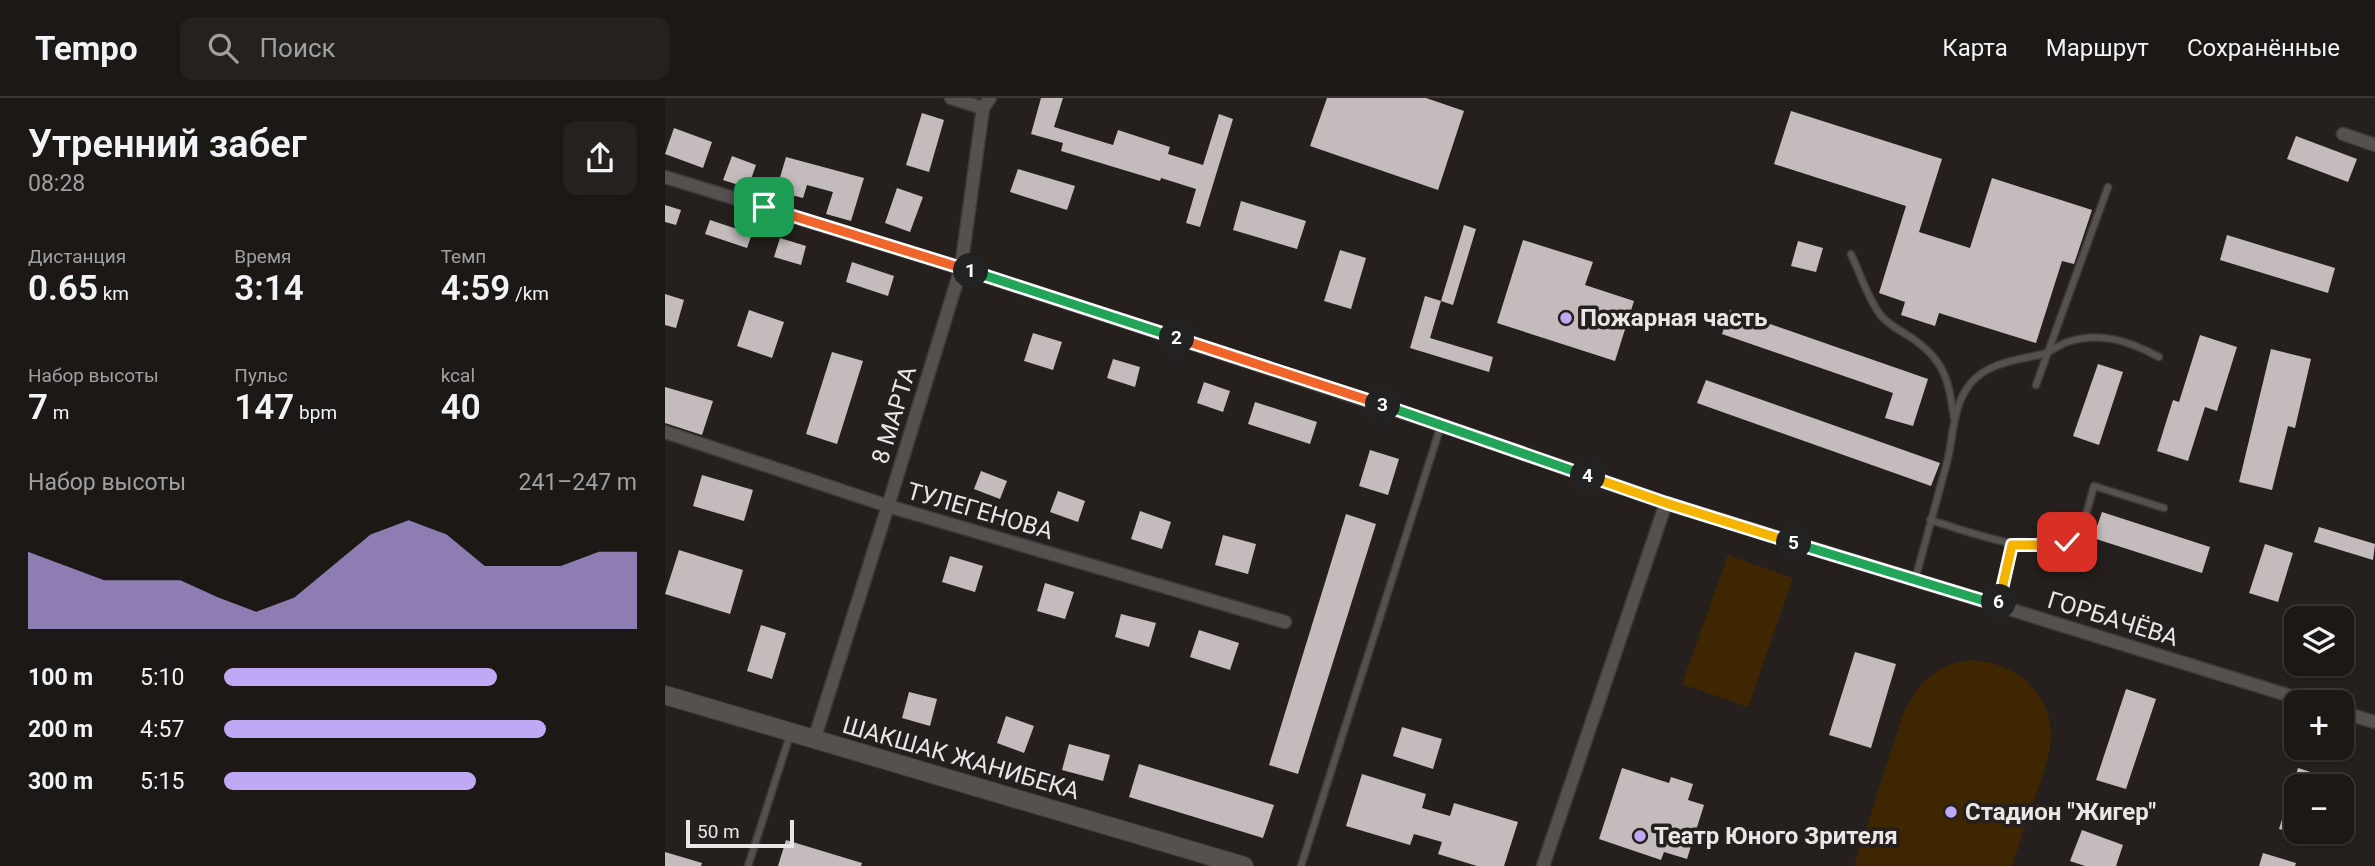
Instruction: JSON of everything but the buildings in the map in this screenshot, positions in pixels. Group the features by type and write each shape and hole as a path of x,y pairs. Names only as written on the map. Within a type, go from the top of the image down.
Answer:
{"main road":[{"name":"ШАКШАК ЖАНИБЕКА","path":"665,695 1244,866"}],"street":[{"path":"951,98 986,103"},
{"name":"8 МАРТА","path":"814,740 961,268 986,103"},
{"path":"2343,134 2375,145"},
{"name":"ГОРБАЧЁВА","path":"665,177 961,268 1441,425 1666,503 2284,694"},
{"name":"ТУЛЕГЕНОВА","path":"665,432 888,506 1285,622"},
{"path":"1543,866 1666,503"},
{"path":"2354,716 2375,722"}],"lane":[{"path":"2036,385 2108,187"},
{"path":"1851,254 1879,314 1917,342 1944,371 1950,388 1954,420"},
{"path":"1915,580 1946,466 1954,420 1959,403 1970,384 1998,365 2046,353 2064,343 2099,337 2122,339 2159,356"},
{"path":"1301,866 1441,425"},
{"path":"1930,520 2012,545 2053,545 2067,542 2075,536 2094,486 2164,508"},
{"path":"1998,605 2012,545"},
{"path":"748,866 791,733"}],"shaded area":[{"path":"1728,555 1793,578 1748,707 1682,684"},
{"name":"Стадион \"Жигер\"","path":"1974,660 2006,668 2020,676 2041,699 2048,713 2051,729 2046,763 2012,866 1854,866 1908,703 1930,676 1950,665"}],"place":[{"name":"Пожарная часть","path":"1566,318"},
{"name":"Стадион \"Жигер\"","path":"1951,812"},
{"name":"Театр Юного Зрителя","path":"1640,836"}],"route":[{"path":"764,207 961,268 1441,425 1666,503 1998,605 2012,545 2053,545 2067,542"}]}
